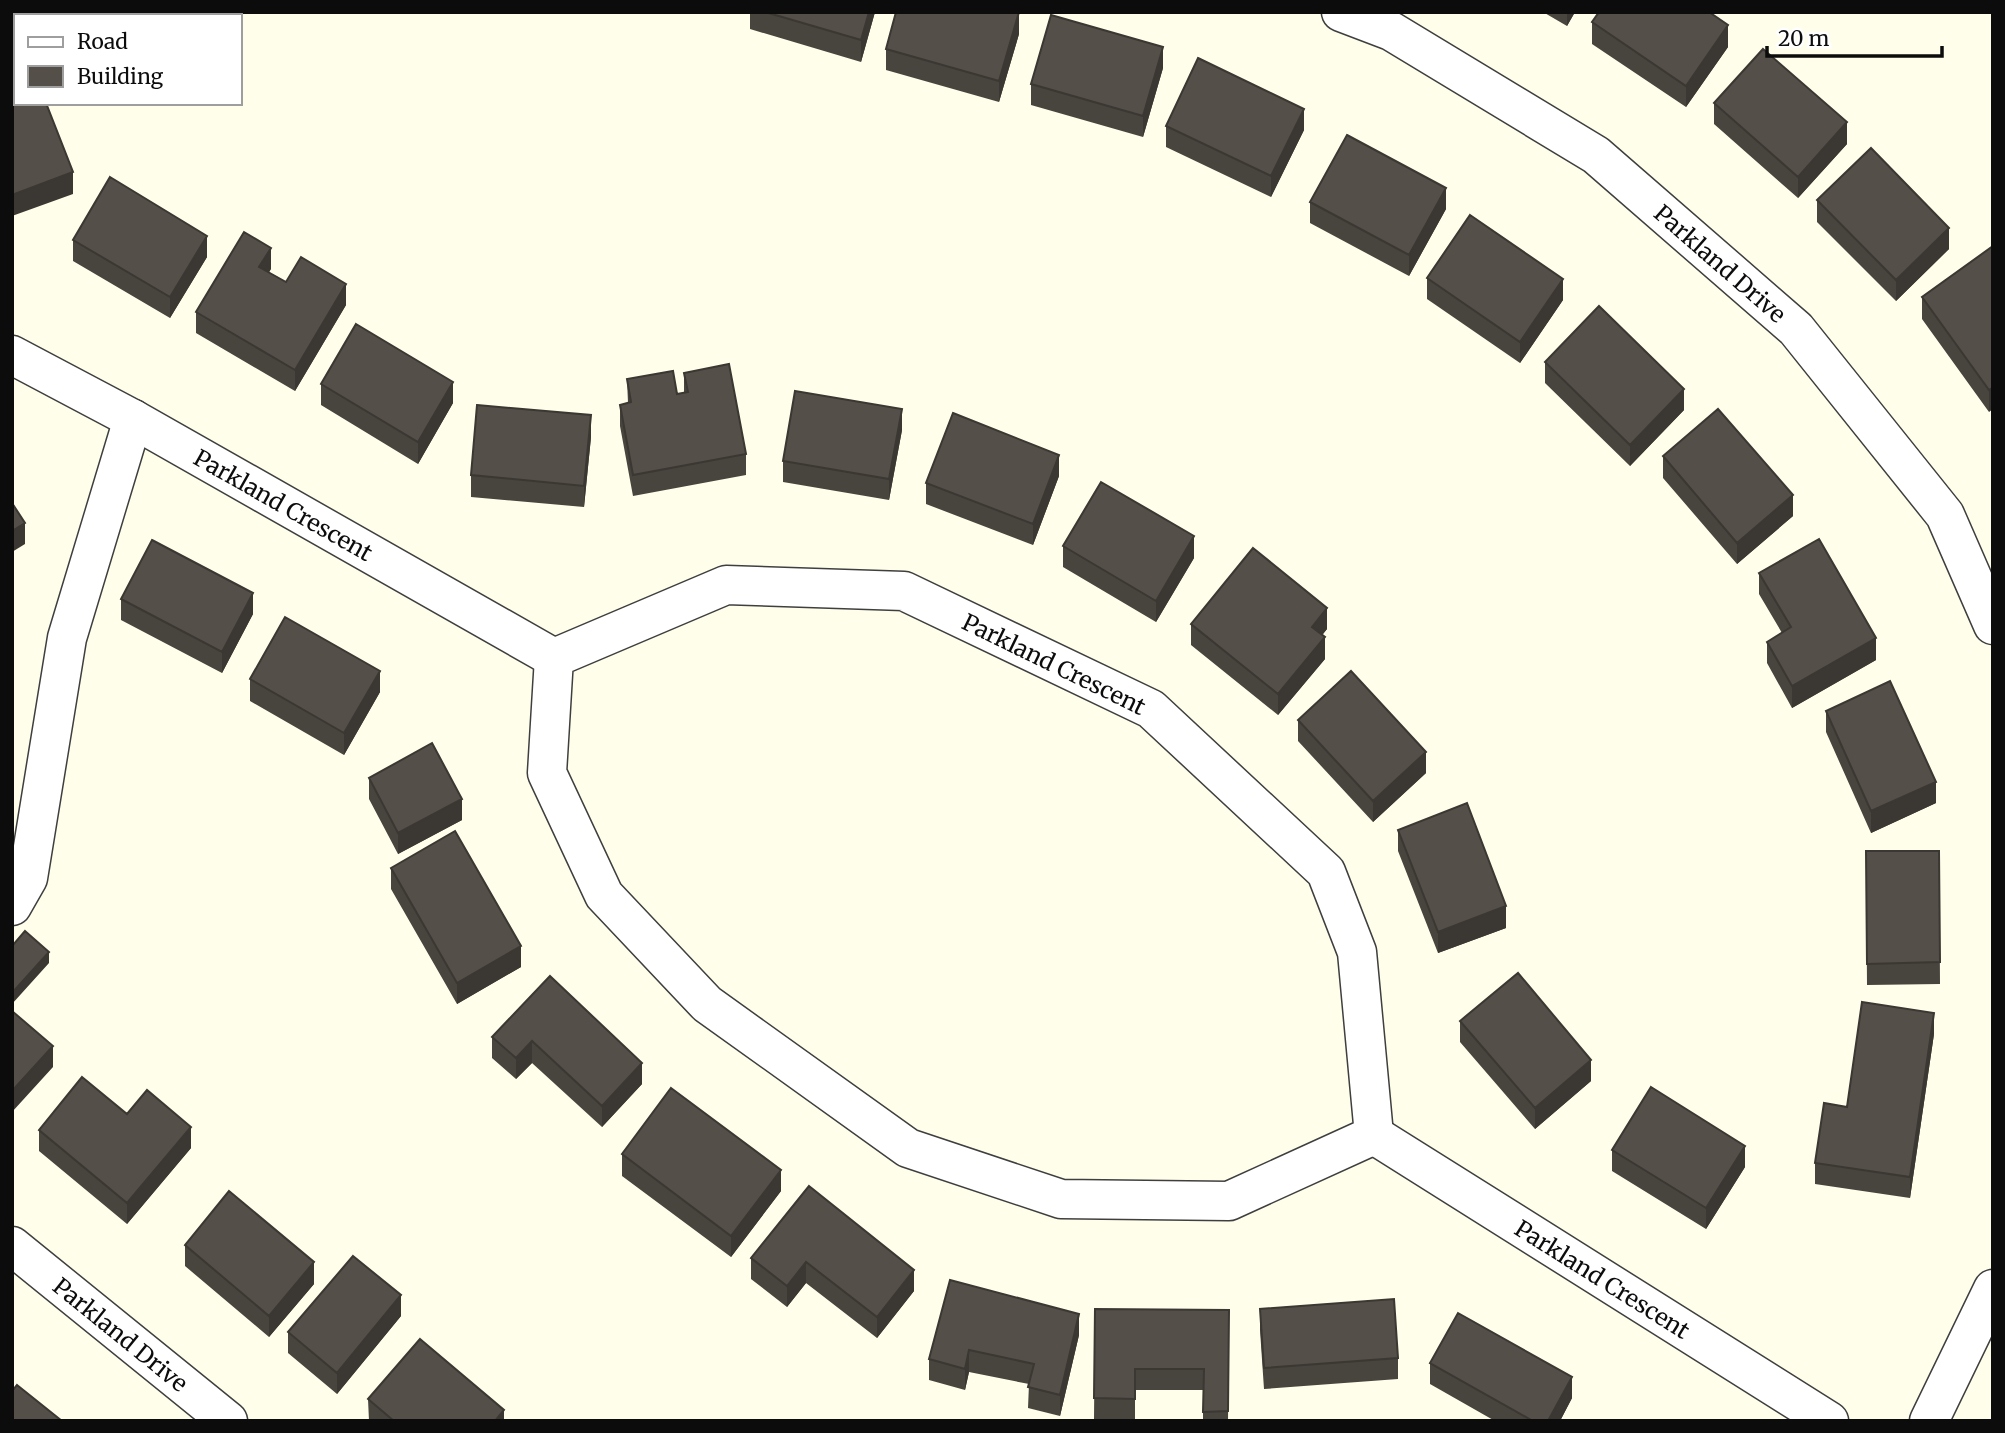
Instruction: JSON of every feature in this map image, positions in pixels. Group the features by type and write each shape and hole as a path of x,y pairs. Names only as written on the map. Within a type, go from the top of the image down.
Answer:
{"street":[{"name":"Parkland Drive","path":"1341,12 1395,21 1596,155 1796,329 1945,515 1993,625"},
{"name":"Parkland Crescent","path":"12,355 133,419 554,657 726,585 904,591 1150,709 1326,872 1357,952 1374,1135 1829,1421"},
{"path":"12,906 27,878 67,638 133,419"},
{"path":"554,657 547,773 604,895 707,1004 908,1148 1061,1199 1229,1201 1374,1135"},
{"name":"Parkland Drive","path":"12,1246 228,1421"},
{"path":"1929,1421 1993,1289"}],"building":[{"path":"35,12 55,12 54,14"},
{"path":"765,12 869,12 861,40"},
{"path":"896,12 1019,12 999,81 886,49"},
{"path":"1599,12 1709,12 1728,25 1686,86 1592,22"},
{"path":"1051,15 1163,47 1143,116 1031,84"},
{"path":"1763,49 1847,122 1798,177 1714,103"},
{"path":"1198,58 1304,109 1271,176 1166,126"},
{"path":"14,77 14,105 47,105 73,172 12,195"},
{"path":"1347,135 1446,188 1409,255 1310,202"},
{"path":"1871,148 1949,228 1896,280 1817,200"},
{"path":"110,177 207,236 170,297 73,240"},
{"path":"1470,215 1563,279 1520,342 1427,278"},
{"path":"244,232 271,248 259,267 286,282 301,257 346,284 295,370 196,312"},
{"path":"1993,246 1993,388 1989,390 1922,297"},
{"path":"1599,306 1684,389 1630,445 1545,362"},
{"path":"356,324 453,382 418,442 321,384"},
{"path":"729,364 746,454 633,475 620,405 631,402 627,379 673,371 677,394 688,392 684,373"},
{"path":"795,391 902,409 889,479 783,461"},
{"path":"477,405 591,415 584,486 471,475"},
{"path":"1718,409 1793,495 1737,543 1663,456"},
{"path":"953,413 1059,455 1033,524 926,483"},
{"path":"1101,482 1194,536 1156,601 1063,546"},
{"path":"12,503 25,523 12,531"},
{"path":"1819,539 1876,638 1792,686 1767,642 1791,627 1759,573"},
{"path":"152,540 253,593 222,652 121,599"},
{"path":"1253,548 1327,608 1312,627 1325,637 1278,694 1191,624"},
{"path":"285,617 380,671 344,733 250,679"},
{"path":"1351,671 1426,752 1373,801 1298,720"},
{"path":"1890,681 1936,782 1871,811 1826,711"},
{"path":"432,743 462,799 398,833 369,778"},
{"path":"1467,803 1506,906 1438,932 1398,830"},
{"path":"455,831 521,946 457,983 391,868"},
{"path":"1866,851 1939,851 1940,962 1867,964"},
{"path":"25,931 49,952 12,993 12,946"},
{"path":"1518,973 1591,1060 1535,1108 1460,1021"},
{"path":"550,976 642,1063 602,1106 532,1041 516,1058 492,1037"},
{"path":"1862,1002 1934,1013 1910,1177 1815,1163 1824,1103 1847,1107"},
{"path":"12,1011 53,1046 12,1091"},
{"path":"82,1077 127,1114 147,1090 191,1127 127,1203 39,1130"},
{"path":"1651,1087 1745,1146 1706,1208 1612,1150"},
{"path":"671,1088 781,1170 731,1236 622,1154"},
{"path":"809,1186 914,1270 877,1317 806,1262 787,1286 751,1258"},
{"path":"229,1191 314,1262 269,1316 185,1245"},
{"path":"353,1256 401,1295 337,1373 288,1332"},
{"path":"950,1280 1079,1314 1060,1395 1028,1387 1034,1364 969,1350 965,1369 929,1359"},
{"path":"1394,1299 1398,1358 1264,1368 1260,1309"},
{"path":"1095,1309 1229,1310 1228,1411 1203,1412 1204,1369 1135,1369 1135,1399 1094,1398"},
{"path":"1458,1313 1572,1377 1548,1421 1533,1421 1430,1363"},
{"path":"420,1339 504,1410 495,1421 394,1421 368,1399"},
{"path":"17,1385 62,1421 12,1421 12,1391"}]}
